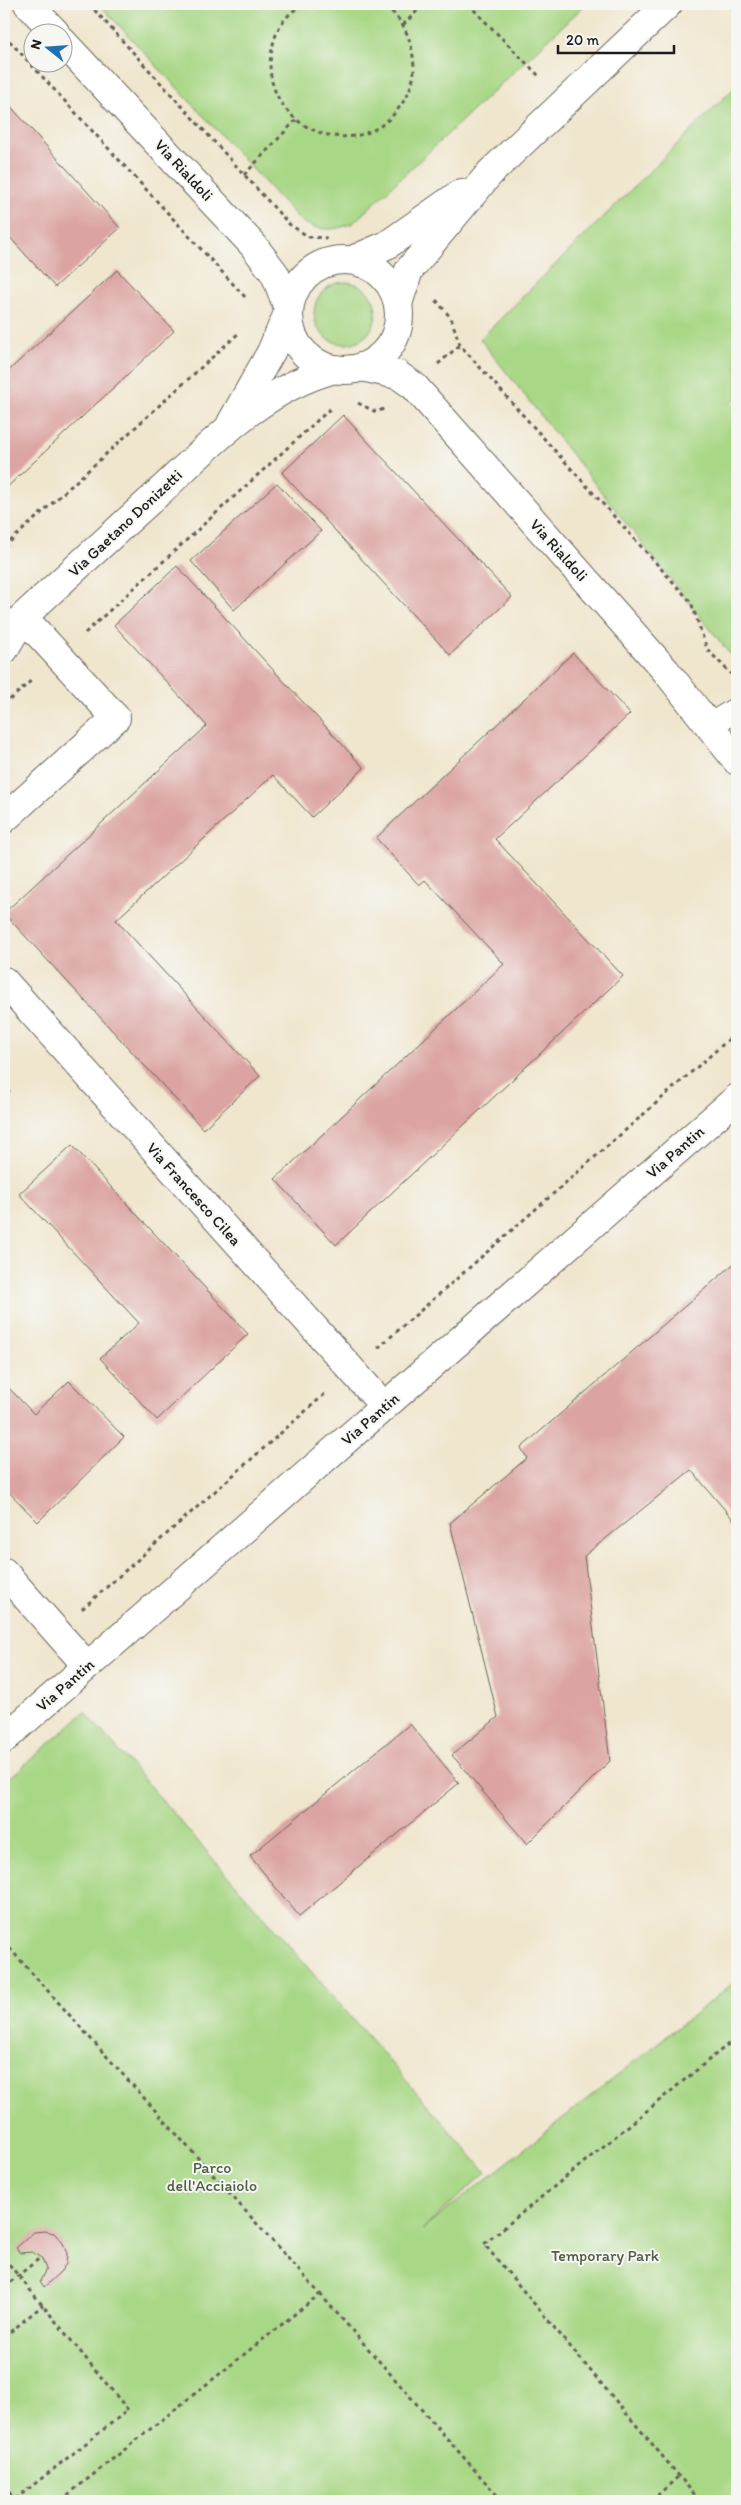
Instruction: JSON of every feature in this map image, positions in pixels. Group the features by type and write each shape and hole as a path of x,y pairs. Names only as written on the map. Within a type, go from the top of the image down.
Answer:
{"street":[{"path":"28,4 45,22"},
{"path":"398,304 409,270 490,173 668,4"},
{"name":"Via Rialdoli","path":"72,52 253,244 275,274 289,311 292,332 301,349 318,364 335,369 362,366 398,375 414,386 666,670 711,725 737,761"},
{"path":"352,260 387,245 490,173"},
{"name":"Via Rialdoli","path":"289,311 293,293 304,276 311,270 330,261 352,260 366,264 379,273 390,285 398,304 398,321 393,338 380,356 362,366"},
{"name":"Via Gaetano Donizetti","path":"226,430 271,352 289,311"},
{"name":"Via Gaetano Donizetti","path":"4,650 14,618 226,430 283,389 316,374 335,369"},
{"path":"4,819 116,718 60,656 14,618"},
{"name":"Via Francesco Cilea","path":"4,981 384,1406"},
{"name":"Via Pantin","path":"4,1739 737,1098"},
{"path":"4,1572 88,1666"}],"lane":[{"path":"711,725 737,709"}],"path":[{"path":"89,4 289,224 309,237 334,238"},
{"path":"302,4 284,19 273,40 270,63 273,87 284,108 296,120 324,135 347,137 371,131 392,118 406,98 414,75 414,50 402,24 390,9 382,4"},
{"path":"402,24 424,4"},
{"path":"468,4 565,103"},
{"path":"4,35 231,280 251,305"},
{"path":"244,175 296,120"},
{"path":"445,310 451,318 460,344 692,602 707,649 737,681"},
{"path":"4,547 242,330"},
{"path":"435,366 460,344"},
{"path":"355,401 376,412 391,406"},
{"path":"4,705 333,406"},
{"path":"4,1942 320,2294 502,2501"},
{"path":"700,2501 484,2244 737,2038"},
{"path":"4,2287 41,2257"},
{"path":"4,2258 128,2410 14,2501 4,2486"},
{"path":"60,2501 320,2294"},
{"path":"4,2331 5,2336 43,2305"},
{"path":"651,2501 679,2476"}],"green space":[{"path":"99,4 586,4 353,223 340,228 326,229 313,227 300,220"},
{"path":"737,85 737,398 731,403 737,412 737,663 480,339"},
{"path":"345,282 357,284 367,291 374,301 376,313 374,325 367,335 357,342 345,344 333,342 323,335 316,325 314,313 316,301 323,291 333,284"},
{"name":"Parco dell'Acciaiolo","path":"85,1712 486,2172 422,2230 737,1980 737,2501 4,2501 4,1783"}],"building":[{"path":"4,99 120,228 55,287 4,231"},
{"path":"117,270 174,331 4,490 4,375"},
{"path":"343,415 512,597 450,655 282,473"},
{"path":"277,483 321,531 234,610 191,561"},
{"path":"177,566 364,768 312,817 273,775 116,920 260,1076 203,1129 4,913 207,726 114,625"},
{"path":"573,653 630,714 495,839 623,976 336,1245 275,1179 504,964 425,880 419,885 376,838"},
{"path":"4,1085 10,1092 4,1097"},
{"path":"72,1145 248,1334 157,1420 100,1358 139,1323 19,1194"},
{"path":"737,1261 737,1524 691,1470 584,1556 610,1761 527,1844 452,1755 498,1717 450,1523 527,1458 521,1448"},
{"path":"69,1381 124,1437 38,1522 4,1487 4,1383 34,1414"},
{"path":"410,1724 459,1783 299,1916 250,1856"},
{"path":"45,2231 54,2233 63,2243 67,2254 66,2264 44,2287 40,2281 46,2269 41,2257 32,2252 20,2253 16,2248 34,2232"}],"park label":[{"name":"Temporary Park","path":"605,2255"}]}
